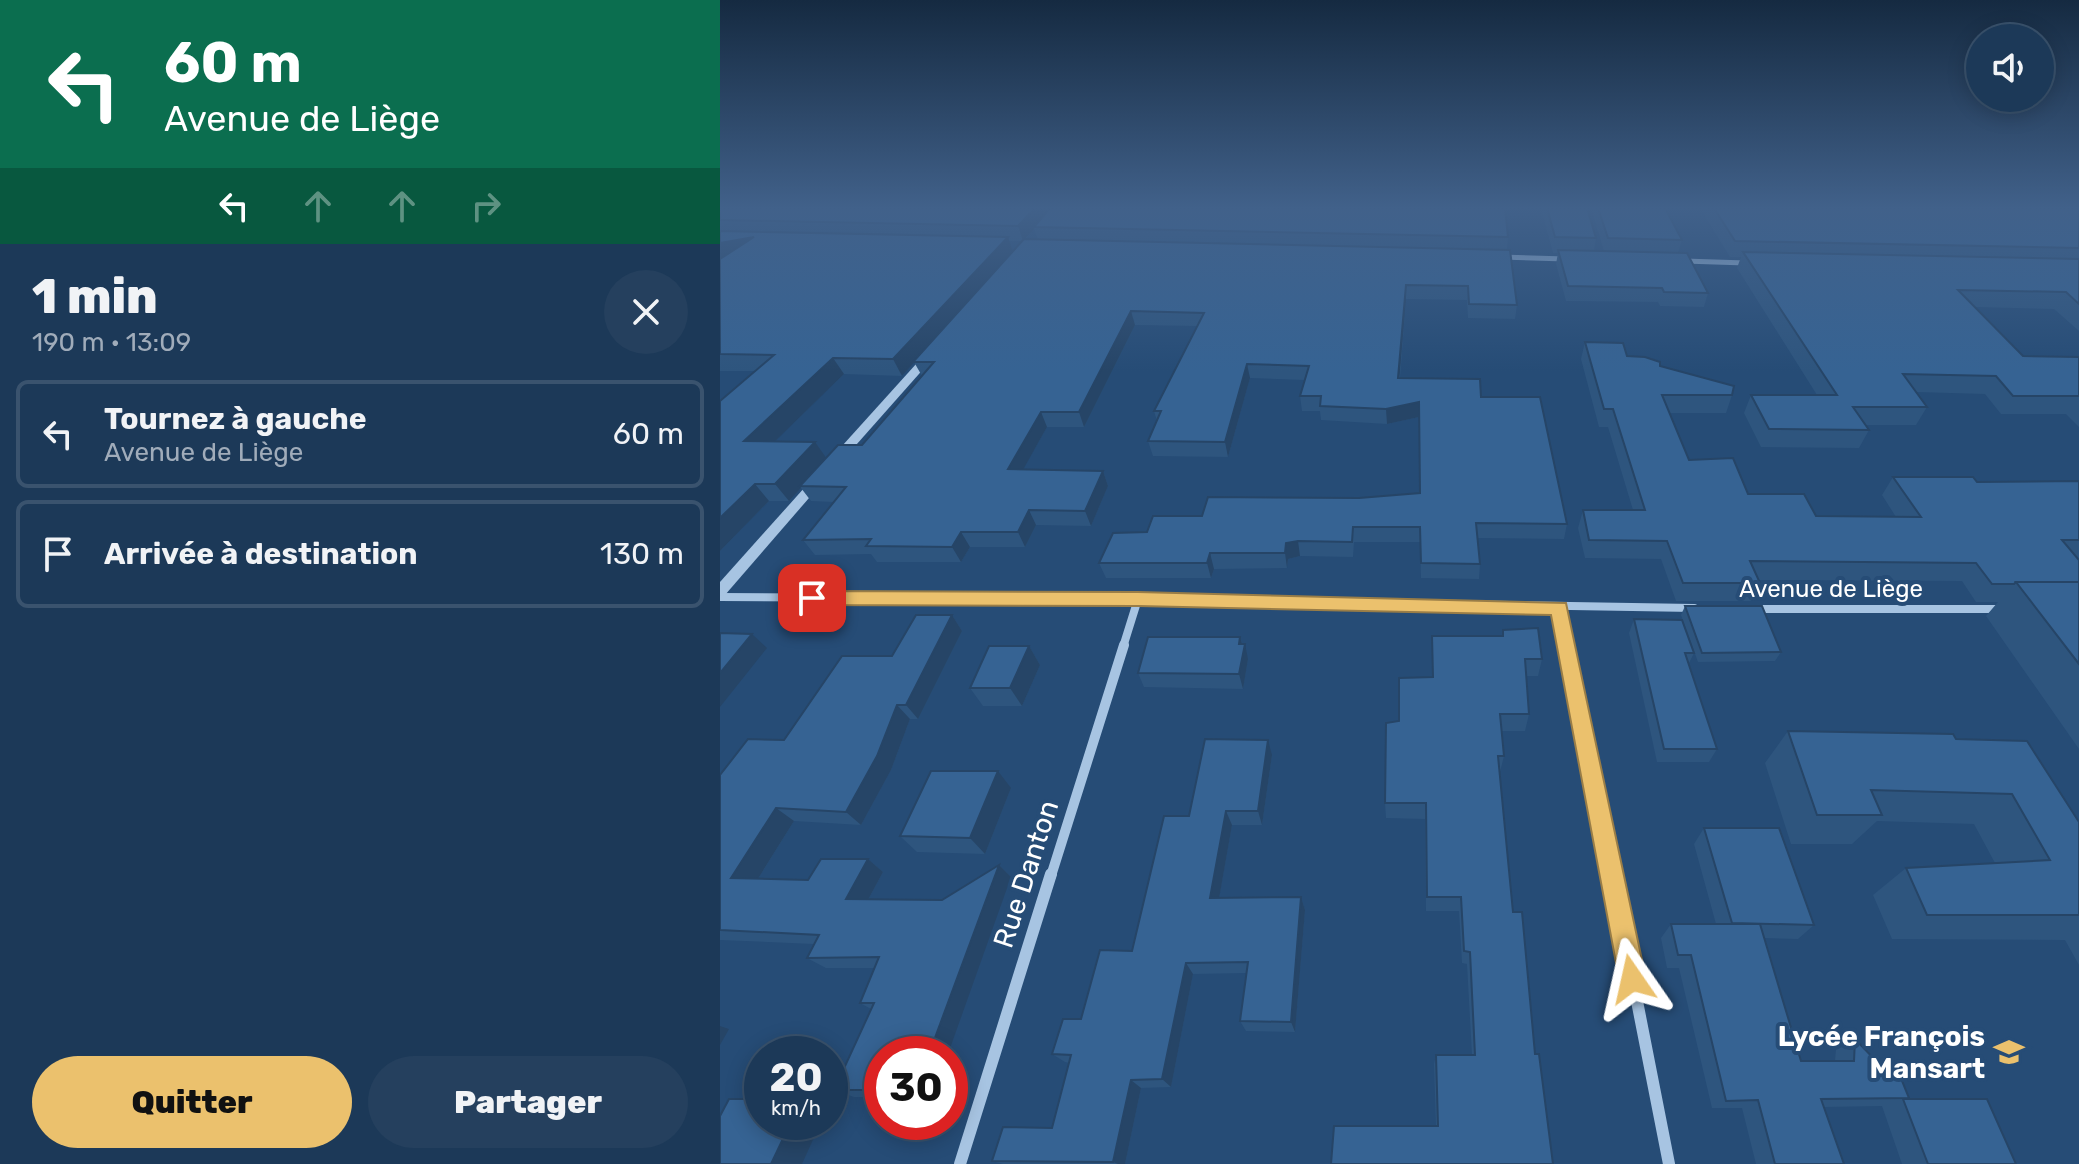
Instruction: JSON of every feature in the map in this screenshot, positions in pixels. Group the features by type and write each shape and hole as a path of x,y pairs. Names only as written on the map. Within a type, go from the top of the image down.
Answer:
{"street":[{"path":"1733,262 1760,263"},
{"path":"720,591 943,340"},
{"path":"720,597 1138,599 1701,608"},
{"name":"Rue Danton","path":"960,1164 1138,599"},
{"path":"1560,608 1669,1164"},
{"name":"Avenue de Liège","path":"1748,609 2016,609"}],"building":[{"path":"720,262 984,262 893,359 833,358 744,441 815,442 775,484 755,484 720,518 720,401 774,355 720,354"},
{"path":"1003,262 1512,262 1517,305 1469,304 1468,286 1406,285 1398,378 1480,379 1481,397 1540,397 1567,524 1476,523 1480,564 1421,563 1420,527 1353,527 1352,542 1298,541 1286,543 1285,553 1210,553 1207,563 1099,563 1113,533 1147,532 1153,516 1202,516 1208,497 1359,498 1420,493 1419,402 1386,409 1320,406 1321,396 1300,396 1309,366 1247,364 1225,442 1148,441 1161,411 1154,411 1204,313 1131,311 1079,412 1041,412 1008,469 1103,471 1085,511 1029,510 1018,532 961,532 952,547 866,546 871,539 803,540 846,487 800,486 838,445 862,445 934,362 913,362"},
{"path":"1561,262 1692,262 1708,293 1664,292 1662,288 1568,286"},
{"path":"1750,262 2079,262 2079,304 2066,292 1958,290 2023,356 2079,357 2079,396 2013,396 1996,376 1903,374 1927,407 1853,407 1869,430 1769,429 1751,395 1837,395"},
{"path":"1585,342 1623,343 1627,356 1645,357 1660,362 1660,366 1734,386 1732,395 1662,395 1689,460 1733,458 1748,494 1804,494 1816,516 1921,517 1893,477 1973,477 1977,482 2079,481 2079,540 2062,540 2079,560 2079,582 1992,584 1976,563 1750,561 1760,583 1683,583 1667,541 1589,540 1583,510 1645,510 1613,409 1604,409"},
{"path":"2016,582 2079,582 2079,664"},
{"path":"1685,606 1762,606 1781,652 1702,653"},
{"path":"916,615 952,615 906,705 897,705 877,756 846,812 776,808 731,878 808,880 821,859 868,859 846,899 942,900 999,865 936,1036 864,1036 864,1090 848,1090 848,1060 874,1003 860,1003 879,957 807,958 819,935 720,930 720,775 748,739 784,740 842,656 892,656"},
{"path":"1634,619 1682,620 1694,653 1685,653 1717,749 1664,749"},
{"path":"1538,628 1542,659 1525,659 1529,714 1500,714 1504,756 1498,756 1513,912 1522,912 1535,1054 1539,1054 1553,1164 1331,1164 1334,1126 1438,1126 1436,1055 1475,1055 1470,952 1464,951 1461,897 1427,897 1426,803 1385,803 1386,723 1399,721 1399,678 1433,677 1432,636 1503,636 1503,630"},
{"path":"720,633 752,634 720,673"},
{"path":"1148,637 1240,637 1239,644 1245,644 1239,674 1138,673"},
{"path":"989,646 1029,646 1010,688 970,688"},
{"path":"1788,731 1953,734 1956,739 2027,741 2079,822 2079,915 1927,915 1906,868 2050,860 2012,794 1871,790 1882,815 1817,815"},
{"path":"1205,739 1268,740 1258,811 1226,811 1210,898 1301,897 1291,1022 1240,1021 1248,962 1186,963 1162,1079 1131,1080 1113,1162 992,1161 1003,1127 1052,1128 1071,1055 1052,1054 1063,1019 1081,1019 1100,950 1132,951 1164,816 1189,816"},
{"path":"931,771 998,771 970,838 900,836"},
{"path":"1704,828 1779,828 1814,925 1732,923"},
{"path":"1671,924 1760,924 1801,1061 1854,1061 1855,1039 1877,1062 1894,1061 1909,1098 1821,1099 1844,1164 1775,1164 1758,1100 1726,1101 1691,955 1678,955"},
{"path":"729,1099 744,1099 744,1140 782,1140 771,1164 720,1164 720,1116"},
{"path":"1903,1099 1987,1099 2016,1164 1928,1164"}],"place":[{"name":"Lycée François Mansart","path":"2009,1052"}],"route":[{"path":"812,598 1138,599 1560,608 1632,979"}]}
